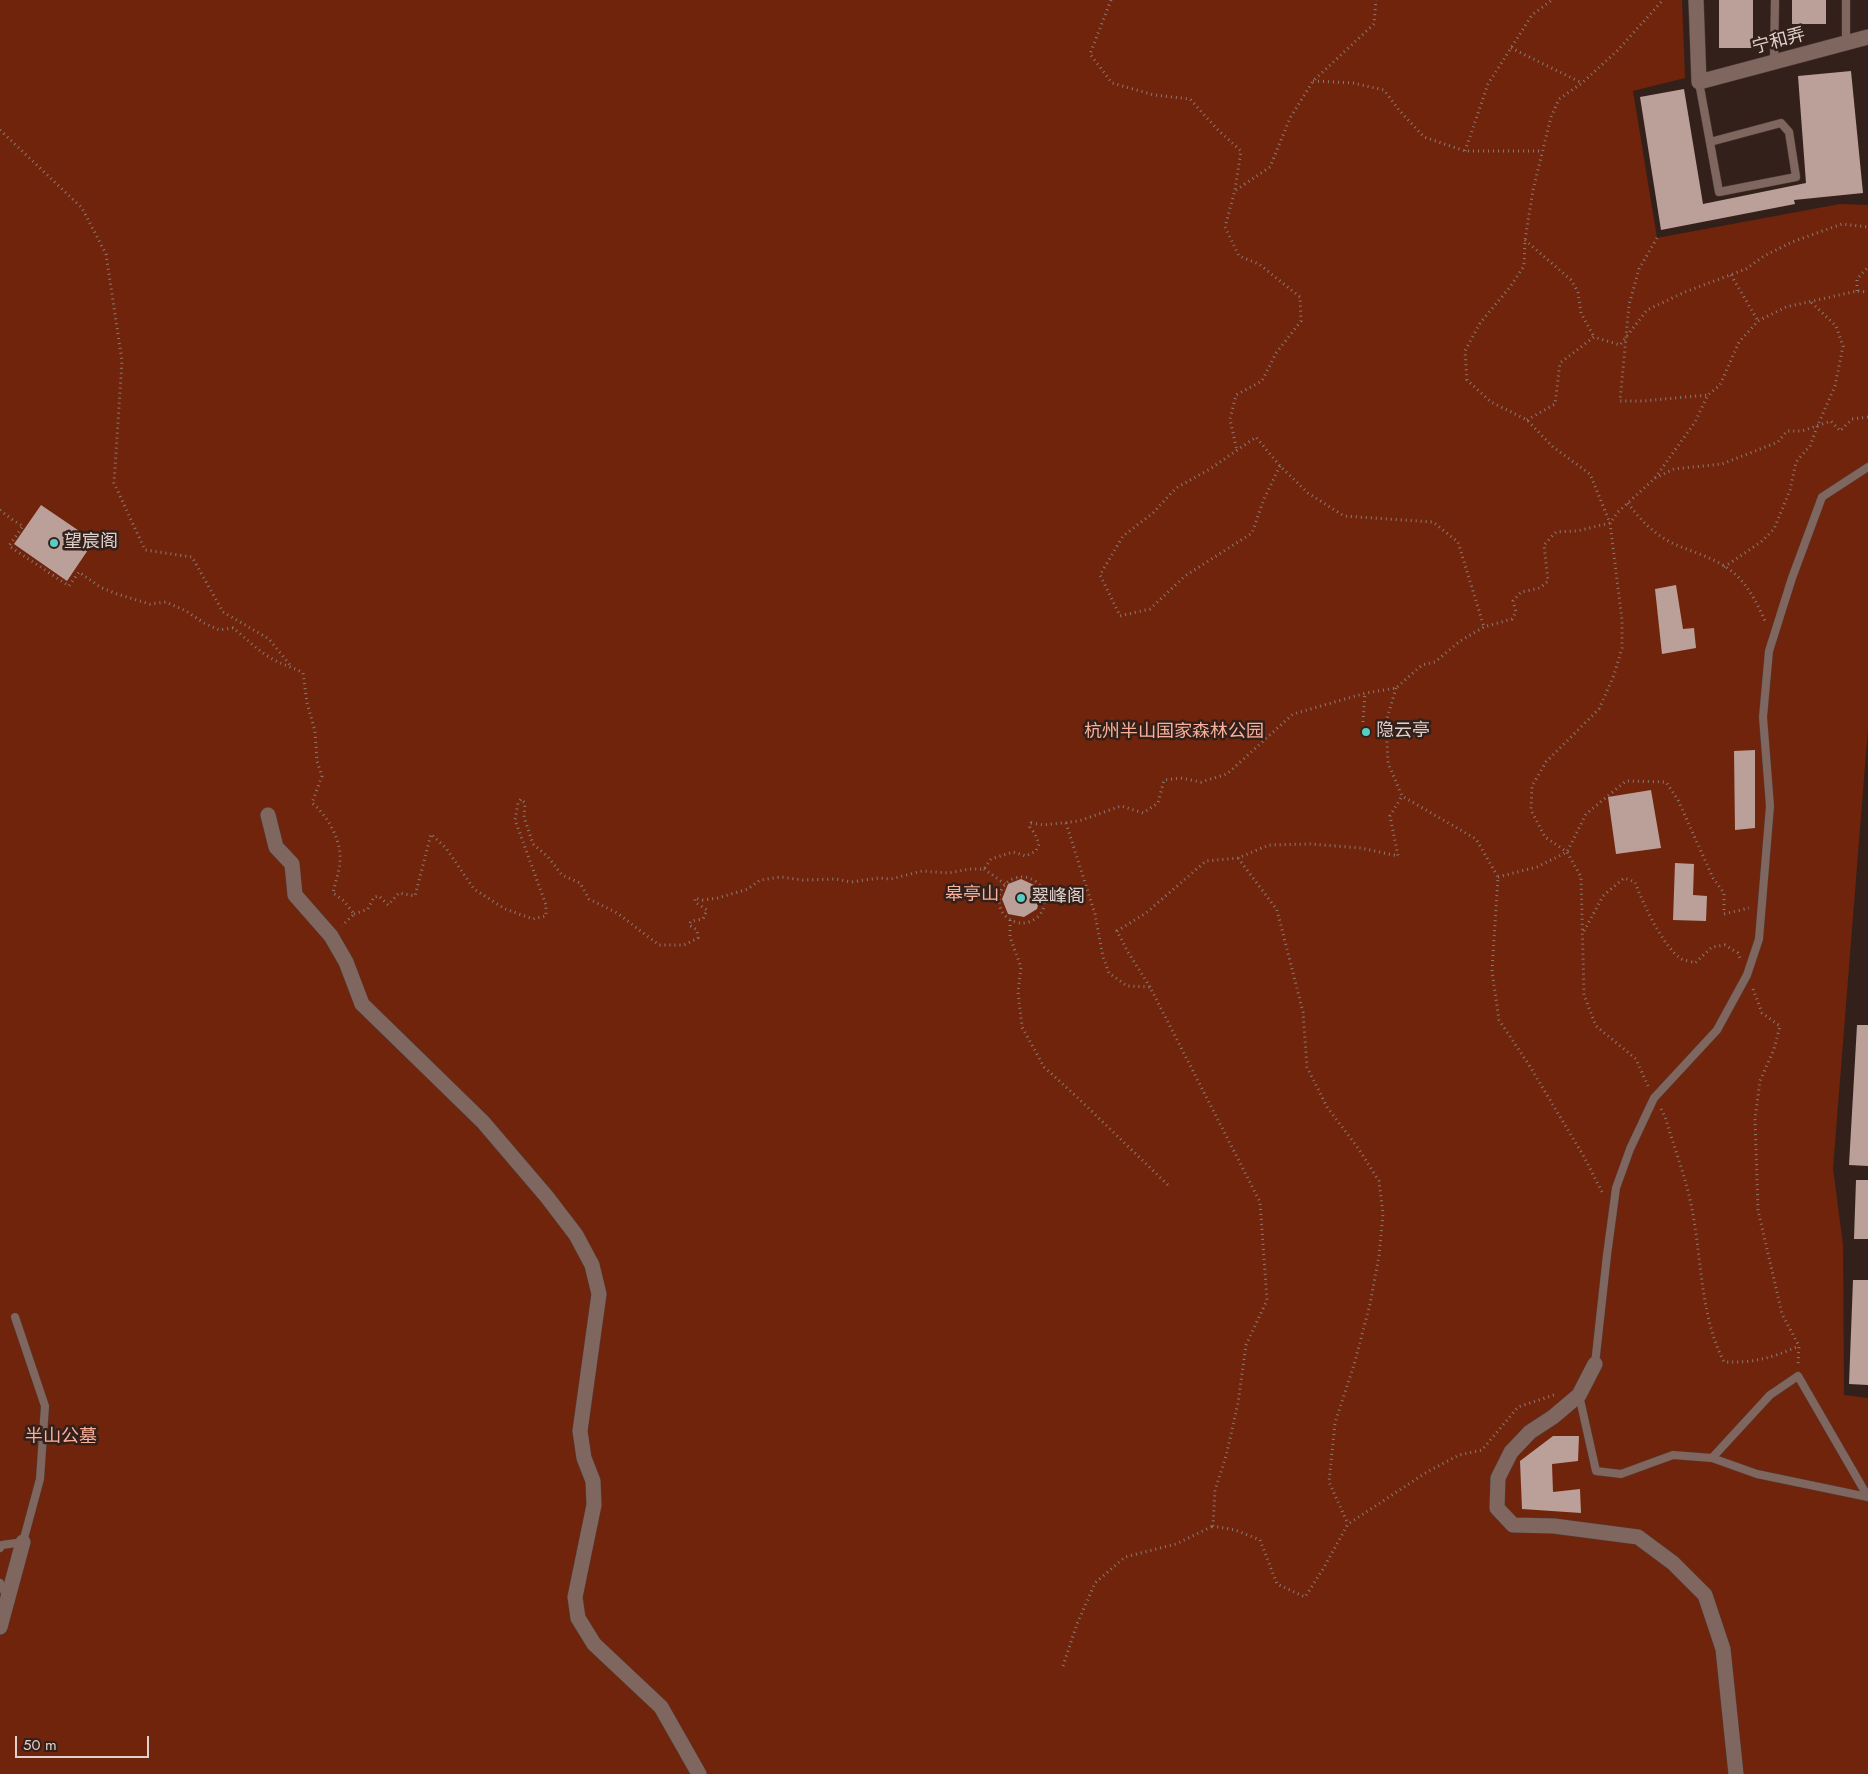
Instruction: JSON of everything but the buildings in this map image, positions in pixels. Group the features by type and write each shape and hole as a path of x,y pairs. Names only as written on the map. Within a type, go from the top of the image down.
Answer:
{"street":[{"path":"1696,0 1699,82"},
{"name":"宁和弄","path":"1699,82 1868,38"},
{"path":"268,815 276,847 292,864 295,895 330,936 346,962 362,1004 483,1122 576,1235 592,1265 599,1294 580,1431 584,1458 593,1481 594,1504 575,1597 578,1618 594,1644 661,1707 699,1774"},
{"path":"1595,1364 1579,1395 1553,1417 1530,1432 1511,1452 1498,1478 1497,1508 1513,1525 1554,1526 1638,1537 1673,1563 1705,1595 1723,1649 1736,1774"},
{"path":"0,1627 24,1542"}],"lane":[{"path":"1774,63 1775,0"},
{"path":"1846,0 1846,43"},
{"path":"1699,82 1719,192 1796,177 1789,132 1781,123 1710,142"},
{"path":"1595,1364 1616,1188 1630,1149 1654,1098 1717,1030 1747,975 1759,939 1770,806 1763,717 1769,651 1792,578 1822,497 1868,467"},
{"path":"0,1548 2,1545 24,1542 40,1479 45,1406 15,1317"},
{"path":"1712,1458 1770,1395 1798,1376 1868,1497"},
{"path":"1579,1395 1596,1471 1621,1474 1673,1455 1712,1458 1757,1474 1868,1497"},
{"path":"0,1583 8,1599"}],"path":[{"path":"1111,0 1090,54 1112,83 1154,95 1190,99 1240,151 1235,190 1225,227 1239,256 1260,264 1300,297 1301,321 1276,353 1262,381 1236,395 1230,419 1236,451"},
{"path":"1235,190 1270,167 1290,118 1313,82 1374,24 1376,0"},
{"path":"1465,151 1488,84 1532,15 1552,0"},
{"path":"1663,0 1617,51 1582,83 1559,100 1551,118 1542,151 1525,240 1524,266 1510,287 1480,323 1465,351 1467,380 1491,402 1527,420 1553,447 1590,474 1610,523 1622,620 1622,648 1614,675 1599,709 1546,762 1532,786 1532,810 1545,837 1567,852 1581,877 1584,995 1596,1026 1636,1060 1654,1098 1666,1117 1692,1209 1699,1266 1714,1343 1724,1362 1745,1362 1771,1358 1799,1346"},
{"path":"1511,48 1582,83"},
{"path":"1313,82 1353,83 1384,90 1399,110 1424,137 1465,151 1542,151"},
{"path":"0,130 82,208 106,254 122,361 114,483 145,550 192,557 223,612 269,639 290,666"},
{"path":"1525,240 1571,280 1578,292 1581,313 1594,337 1620,345 1647,310 1685,292 1746,269 1764,256 1792,242 1842,224 1868,227"},
{"path":"1657,238 1639,269 1629,306 1620,401 1708,396"},
{"path":"1857,291 1857,279 1868,267"},
{"path":"1731,275 1758,322"},
{"path":"984,869 991,859 1013,852 1026,856 1036,851 1039,844 1030,827 1031,824 1043,825 1079,821 1121,806 1143,813 1158,803 1164,780 1181,778 1202,782 1227,774 1293,714 1366,693 1396,688 1422,665 1435,662 1460,642 1484,627 1512,619 1516,612 1513,601 1521,592 1540,588 1548,581 1544,544 1556,532 1577,531 1610,523 1655,478 1695,422 1708,396 1720,385 1739,342 1758,322 1786,307 1857,291 1868,292"},
{"path":"1724,567 1761,542 1774,529 1790,490 1796,462 1810,446 1835,386 1843,346 1836,326 1812,302"},
{"path":"1527,420 1555,404 1560,363 1594,337"},
{"path":"1655,478 1674,469 1722,464 1778,442 1787,431 1802,431 1831,421 1840,430 1852,419 1868,417"},
{"path":"1280,466 1264,499 1252,533 1185,576 1150,609 1120,616 1100,575 1123,536 1153,513 1176,488 1210,469 1256,437 1280,466 1308,494 1344,516 1432,522 1458,542 1484,627"},
{"path":"1628,503 1640,520 1671,542 1713,560 1736,575 1758,604 1773,640"},
{"path":"0,510 14,522 23,526 9,546 68,586 79,572 100,587 117,594 150,604 166,602 186,611 218,630 233,628 265,654 303,673 307,703 315,731 317,761 322,776 312,803 321,813 337,838 340,860 333,893 344,901 354,914"},
{"path":"1396,688 1386,722 1388,763 1402,796 1476,838 1498,877 1492,971 1499,1020 1529,1065 1583,1155 1612,1214"},
{"path":"1363,722 1366,693"},
{"path":"1498,877 1537,867 1567,852 1586,814 1626,781 1666,782 1678,800 1712,878 1724,893 1724,914 1762,906"},
{"path":"1213,1526 1215,1490 1226,1456 1234,1421 1246,1345 1267,1300 1260,1202 1150,987 1117,931 1146,913 1206,861 1238,858 1269,845 1310,844 1361,848 1398,856 1390,816 1402,796"},
{"path":"330,936 354,914 368,909 374,897 379,896 388,905 399,893 415,896 431,834 446,848 474,889 505,909 533,919 546,916 546,905 516,820 518,803 521,800 525,803 524,817 533,844 548,857 562,875 580,883 589,899 617,913 659,945 684,945 698,938 697,930 689,925 691,921 703,919 707,910 695,902 695,898 703,900 718,898 748,889 760,880 781,877 812,880 836,879 851,882 879,878 891,879 922,870 950,873 970,869 984,869 1005,884"},
{"path":"1066,823 1095,914 1103,957 1110,973 1127,986 1150,987"},
{"path":"1238,858 1277,910 1303,1012 1308,1067 1327,1107 1358,1148 1379,1181 1383,1214 1379,1256 1370,1304 1354,1365 1335,1423 1329,1482 1348,1524"},
{"path":"1015,877 1030,877 1042,886 1045,893 1044,908 1034,920 1018,923 1004,915 1000,908 999,900 1000,892 1005,884 1015,877"},
{"path":"1583,932 1603,896 1624,878 1635,882 1642,901 1662,937 1681,958 1695,963 1712,947 1726,945 1738,953 1762,1013 1780,1026 1774,1049 1760,1081 1755,1119 1758,1210 1782,1314 1799,1346 1798,1376"},
{"path":"1010,920 1010,938 1021,967 1018,992 1022,1027 1044,1067 1168,1185"},
{"path":"1064,1666 1077,1624 1095,1583 1125,1557 1176,1544 1213,1526 1235,1530 1260,1540 1277,1584 1305,1597 1348,1524 1459,1454 1482,1450 1518,1407 1550,1394 1579,1395"}],"green space":[{"name":"皋亭山","path":"0,0 1682,0 1685,78 1633,91 1657,238 1840,204 1868,205 1868,728 1833,1168 1843,1245 1844,1395 1868,1398 1868,1774 0,1774"}],"place":[{"name":"望宸阁","path":"54,543"},
{"name":"隐云亭","path":"1366,732"},
{"name":"翠峰阁","path":"1021,898"}],"park label":[{"name":"杭州半山国家森林公园","path":"1174,733"},
{"name":"半山公墓","path":"61,1438"}]}
